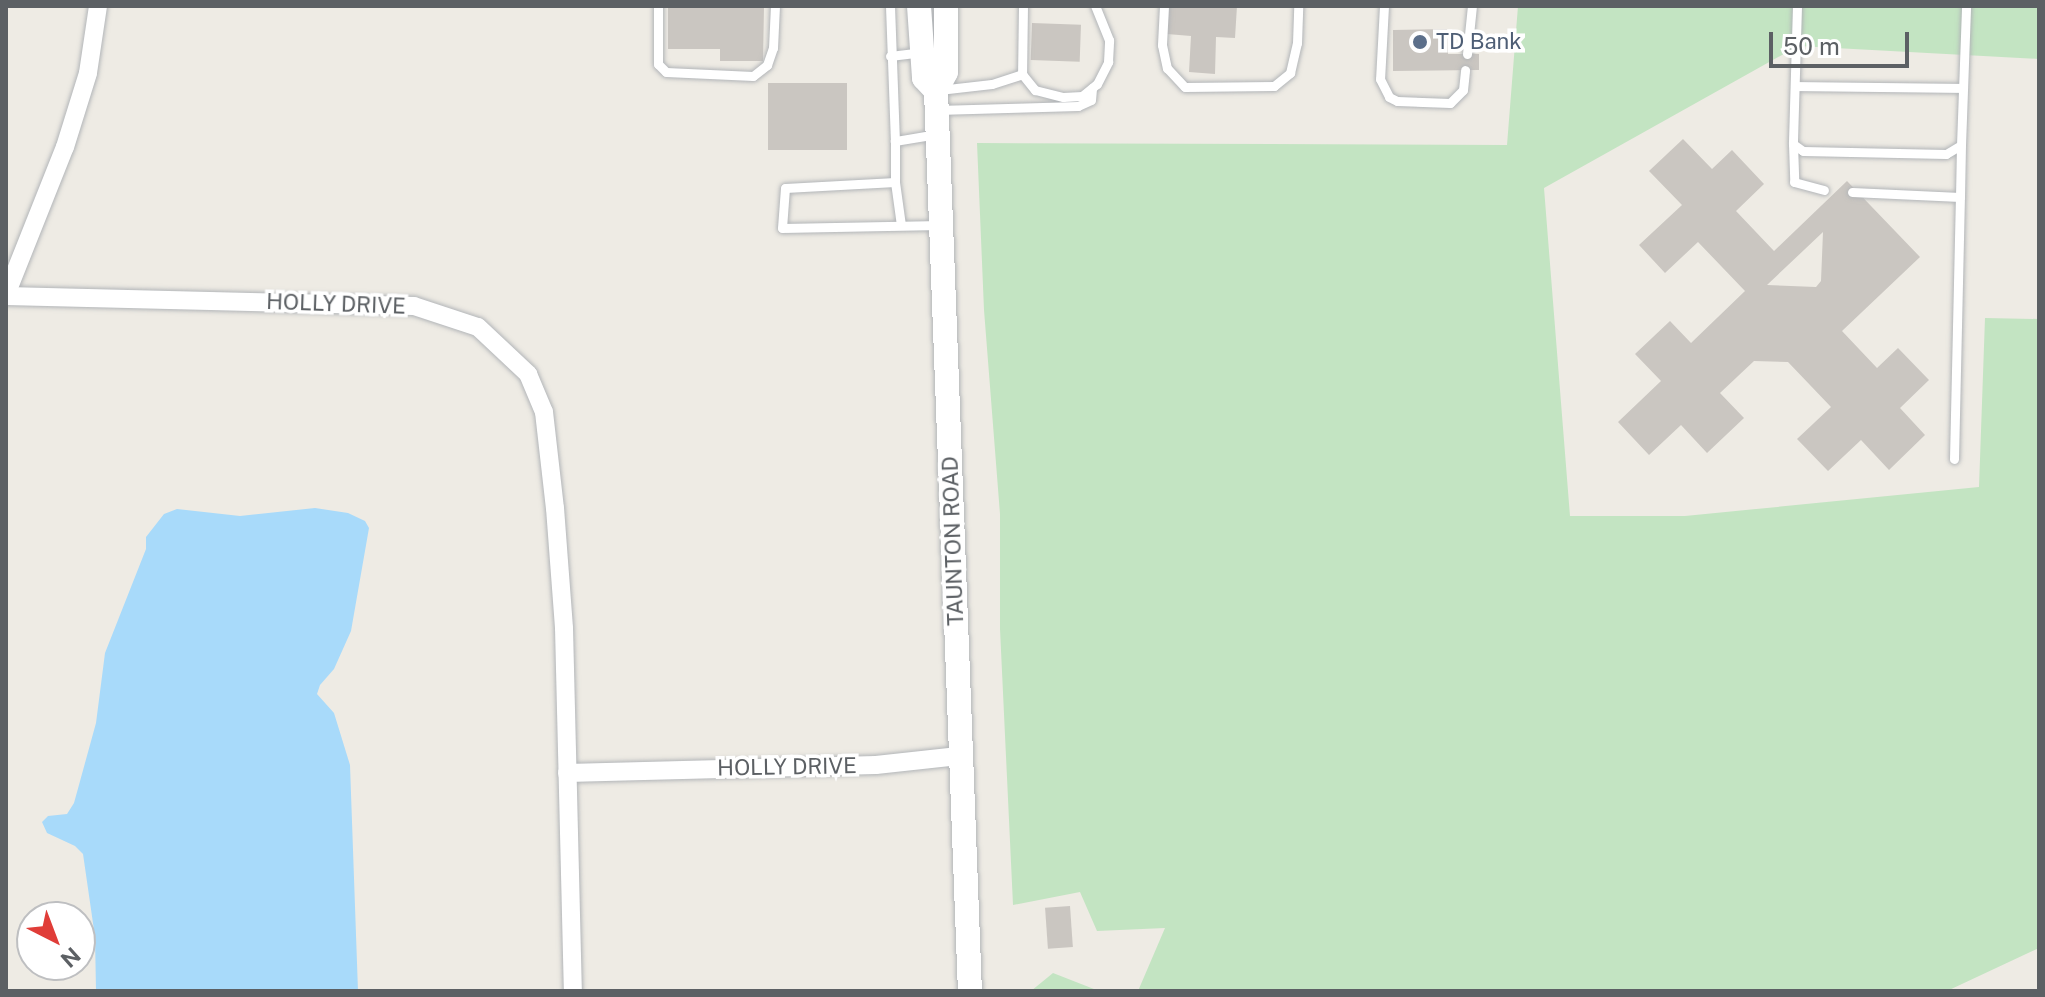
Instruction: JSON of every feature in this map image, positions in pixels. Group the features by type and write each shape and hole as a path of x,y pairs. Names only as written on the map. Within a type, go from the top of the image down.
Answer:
{"street":[{"path":"6,295 65,147 88,73 98,6"},
{"name":"TAUNTON ROAD","path":"919,6 924,78 936,100"},
{"name":"TAUNTON ROAD","path":"946,6 946,72 936,100 970,991"},
{"name":"HOLLY DRIVE","path":"6,295 392,303 459,319 478,327 498,342 528,374 544,412 564,628 573,991"},
{"name":"HOLLY DRIVE","path":"567,773 876,765 959,756"}],"lane":[{"path":"658,6 658,64 666,72 753,76 767,65 773,48 775,6"},
{"path":"890,6 895,182 901,225"},
{"path":"1023,6 1022,74 1035,90 1063,97 1082,96 1092,88 1108,62 1109,40 1095,6"},
{"path":"1164,6 1162,45 1167,68 1185,87 1274,86 1290,73 1297,43 1298,6"},
{"path":"1384,6 1380,79 1389,97 1397,101 1450,103 1463,90 1465,70"},
{"path":"1467,54 1472,6"},
{"path":"1797,6 1794,182 1824,190"},
{"path":"1954,459 1966,6"},
{"path":"890,56 921,52"},
{"path":"936,100 1022,74"},
{"path":"1795,86 1963,88"},
{"path":"936,100 1078,106 1091,100 1092,88"},
{"path":"895,141 937,134"},
{"path":"1793,144 1803,151 1946,154 1961,145"},
{"path":"895,182 785,188 782,228 941,225"},
{"path":"1852,192 1960,197"}],"green space":[{"path":"1518,6 2039,6 2039,59 1798,46 1544,188 1570,516 1685,516 1979,487 1985,318 2039,319 2039,948 1947,991 1138,991 1165,928 1097,931 1080,892 1013,905 1000,629 1000,514 984,310 977,143 1507,145"},
{"path":"1053,973 1099,991 1031,991"}],"water":[{"path":"315,508 348,513 365,521 369,528 351,631 334,669 320,685 317,694 334,713 350,765 358,991 96,991 96,901 90,901 83,854 75,846 47,833 42,822 48,816 67,814 74,803 96,723 105,653 146,549 146,537 164,514 177,509 240,516"}],"building":[{"path":"668,6 764,6 763,61 720,61 720,49 668,49"},
{"path":"1169,6 1237,6 1235,38 1216,37 1215,74 1189,72 1191,36 1167,34"},
{"path":"1032,23 1081,25 1080,62 1031,60"},
{"name":"TD Bank","path":"1447,29 1448,54 1479,54 1479,70 1393,71 1393,30"},
{"path":"768,83 847,83 847,150 768,150"},
{"path":"1683,139 1712,169 1732,150 1764,184 1736,211 1774,251 1847,181 1920,257 1842,331 1877,368 1898,348 1929,380 1900,408 1925,435 1889,470 1861,440 1828,471 1797,439 1831,407 1788,362 1754,361 1720,393 1744,418 1707,453 1681,425 1649,455 1618,422 1661,381 1635,354 1670,321 1691,343 1745,291 1698,242 1665,273 1639,245 1682,205 1649,171","holes":["1823,232 1821,281 1816,287 1767,285"]},
{"path":"1070,906 1073,947 1048,949 1045,908"}],"place":[{"name":"TD Bank","path":"1420,42"}]}
